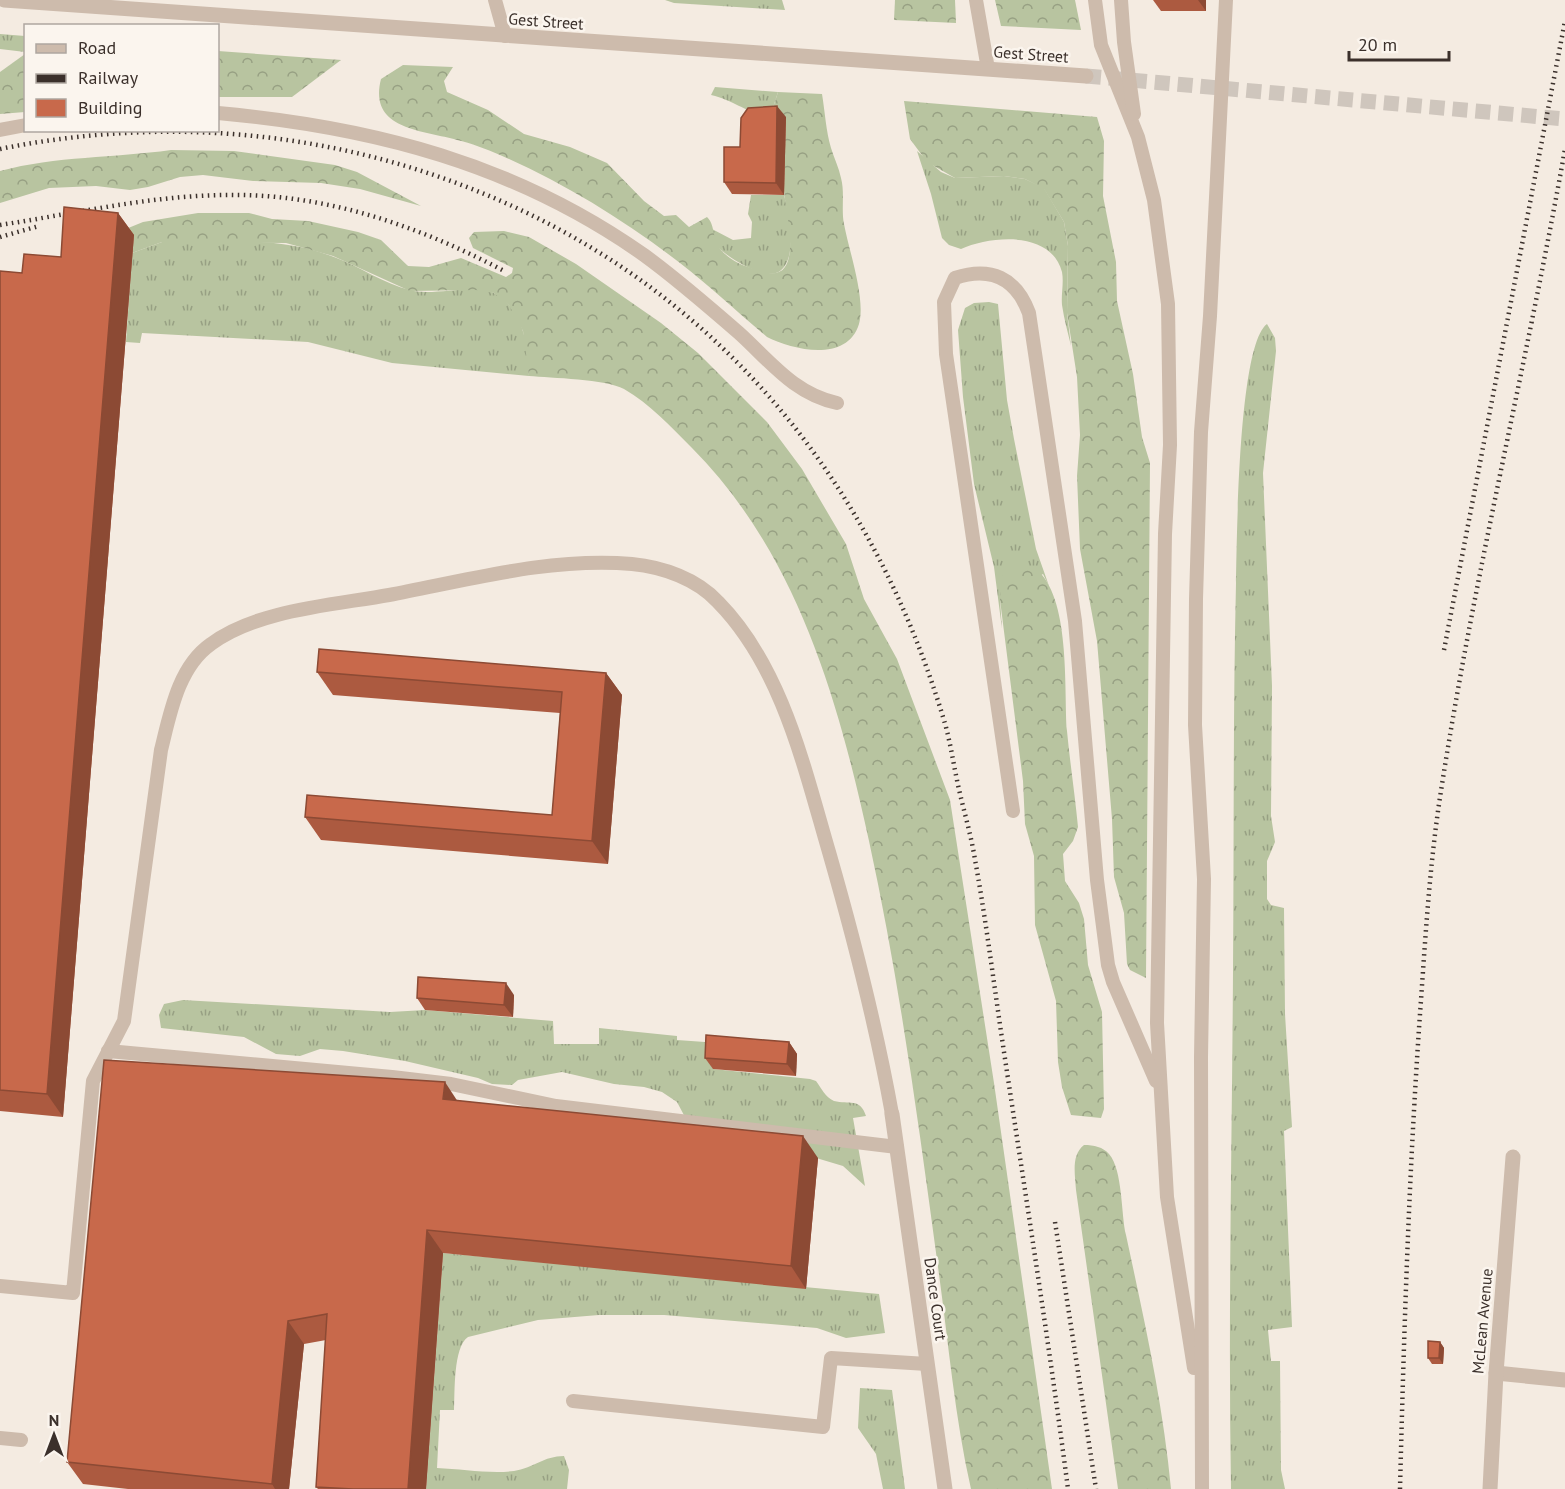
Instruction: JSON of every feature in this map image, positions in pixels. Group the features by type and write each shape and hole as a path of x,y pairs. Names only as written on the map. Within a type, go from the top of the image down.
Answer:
{"street":[{"name":"Gest Street","path":"4,0 113,4 505,36 1086,76"},
{"name":"Dance Court","path":"892,1114 945,1489"},
{"name":"McLean Avenue","path":"1490,1489 1496,1373 1513,1157"},
{"path":"1496,1373 1565,1380"}],"lane":[{"path":"495,0 505,36"},
{"path":"976,0 988,69"},
{"path":"1095,0 1101,45 1138,137"},
{"path":"1121,0 1127,69 1138,137 1160,233 1170,346 1157,929 1160,1090 1167,1197 1202,1431"},
{"path":"1202,1489 1204,879 1195,725 1195,645 1200,454 1210,316 1226,0"},
{"path":"219,114 303,122 389,139 442,155 524,187 600,227 644,255 690,292 803,392 837,403"},
{"path":"0,130 24,125"},
{"path":"1014,811 953,406 943,321 944,302 955,278 975,274 1010,282 1018,288 1029,313 1075,621 1097,880 1108,964 1113,982 1160,1090"},
{"path":"0,1286 73,1293 93,1081 124,1021 161,750 177,695 191,664 211,643 239,629 276,616 530,569 632,564 670,573 705,590 744,632 770,678 812,792 862,970 892,1114"},
{"path":"108,1051 428,1082 556,1106 897,1147"},
{"path":"573,1401 823,1427 831,1358 927,1364"},
{"path":"0,1438 21,1440"}],"green space":[{"path":"665,0 782,0 785,10 674,3"},
{"path":"895,0 955,0 956,23 894,20"},
{"path":"995,0 1075,0 1081,30 1001,26"},
{"path":"0,34 24,36 24,52 0,49"},
{"path":"219,51 341,60 292,97 219,97"},
{"path":"24,55 24,112 0,114 0,72"},
{"path":"403,65 453,67 444,81 447,92 488,110 524,134 570,147 607,163 644,201 664,216 676,215 689,227 707,217 716,241 730,258 764,272 777,273 785,267 789,257 790,243 784,191 786,118 770,117 778,92 822,94 829,142 842,184 844,224 860,302 859,324 853,336 843,344 831,349 818,350 791,346 767,337 659,247 570,190 484,148 401,125 382,109 379,96 381,79"},
{"path":"715,87 778,92 770,117 754,113 711,95"},
{"path":"904,101 1097,117 1104,141 1103,196 1116,262 1117,301 1133,374 1142,437 1150,463 1146,978 1130,970 1127,964 1124,913 1114,877 1112,819 1097,641 1080,549 1077,476 1080,435 1077,377 1067,313 1068,246 1064,222 1044,189 1025,179 1004,176 955,178 927,162 910,139"},
{"path":"171,150 234,151 335,165 357,172 421,206 360,189 321,183 253,181 203,175 180,177 130,190 96,186 49,188 0,203 0,171 64,160"},
{"path":"917,151 941,172 955,178 1004,176 1025,179 1044,188 1064,222 1068,246 1067,313 1071,346 1062,305 1062,272 1056,258 1046,249 1019,240 988,241 961,249 949,245 942,238"},
{"path":"751,195 784,195 791,235 789,256 786,265 780,271 765,273 745,266 720,248 713,238 712,229 733,240 751,238 752,222 748,214"},
{"path":"198,213 249,213 272,219 308,221 358,232 381,240 408,266 429,267 461,258 506,277 512,273 513,268 473,248 469,238 474,232 504,231 529,237 576,264 661,323 698,353 767,422 802,469 846,544 864,599 897,659 950,800 994,1083 1052,1489 971,1489 956,1404 907,1049 890,945 869,841 843,735 827,682 786,581 760,534 728,489 692,448 660,416 634,395 605,383 529,376 523,331 509,305 494,293 476,290 410,291 333,256 286,243 162,242 132,253 134,235 116,233 143,222"},
{"path":"162,242 276,243 322,253 391,284 410,290 430,292 477,289 496,294 513,309 523,330 529,376 392,363 308,342 142,333 140,343 126,342 132,253"},
{"path":"974,303 998,304 1007,400 1014,439 1036,549 1049,586 1043,574 1000,600 1002,629 994,567 974,484 963,397 958,330 965,308"},
{"path":"1267,324 1275,338 1276,351 1263,473 1272,686 1271,816 1275,842 1267,861 1267,899 1271,905 1284,908 1285,1014 1292,1127 1284,1131 1292,1327 1268,1330 1271,1361 1280,1361 1281,1470 1285,1489 1231,1489 1230,1295 1237,527 1241,445 1250,367 1257,339"},
{"path":"1035,568 1047,581 1055,599 1063,644 1067,731 1078,827 1073,841 1063,854 1065,881 1079,903 1084,919 1088,965 1102,1012 1104,1109 1101,1118 1071,1115 1062,1087 1058,1062 1056,1001 1035,925 1034,856 1025,824 1023,781 1000,600 1001,578 1007,571"},
{"path":"183,1000 390,1012 425,1010 553,1021 554,1044 599,1044 599,1028 677,1036 677,1040 705,1042 705,1047 715,1047 713,1069 810,1079 816,1081 826,1095 834,1101 861,1106 866,1116 853,1118 865,1186 843,1166 686,1119 677,1102 662,1092 644,1087 614,1084 562,1072 518,1080 512,1085 492,1084 478,1078 405,1061 343,1051 320,1049 300,1056 276,1054 244,1037 161,1028 159,1015 164,1004"},
{"path":"1084,1145 1098,1147 1107,1152 1114,1161 1117,1171 1124,1226 1158,1393 1171,1489 1118,1489 1076,1190 1075,1159"},
{"path":"443,1253 879,1294 885,1333 846,1338 817,1328 664,1315 599,1315 538,1320 468,1337 463,1342 457,1360 454,1410 440,1410 437,1468 505,1472 564,1456 569,1470 567,1489 426,1489"},
{"path":"860,1388 892,1390 905,1489 883,1489 876,1454 858,1428"}],"building":[{"path":"777,106 776,183 724,182 724,147 740,147 741,118 748,108"},
{"path":"64,207 118,213 47,1094 0,1090 0,271 22,273 24,254 61,257"},
{"path":"319,649 606,673 592,841 305,817 307,795 552,815 562,692 317,672"},
{"path":"418,977 506,983 504,1005 417,998"},
{"path":"706,1035 789,1042 787,1064 705,1058"},
{"path":"104,1060 445,1082 443,1099 803,1136 791,1266 427,1230 408,1489 316,1487 327,1314 288,1321 272,1484 67,1462"},
{"path":"1428,1341 1440,1342 1439,1358 1428,1358"}],"tunnel":[{"path":"1086,76 1565,119"}],"railway":[{"path":"1444,650 1565,21"},
{"path":"0,149 65,138 130,133 195,132 259,136 323,146 386,161 449,180 510,205 589,246 660,295 725,350 783,413 833,481 877,555 914,634 950,742 982,903 1068,1489"},
{"path":"1400,1489 1405,1310 1416,1073 1430,882 1439,804 1467,640 1565,149"},
{"path":"0,225 147,201 236,195 271,197 307,201 376,217 442,241 506,272"},
{"path":"0,237 39,226"},
{"path":"1055,1222 1096,1489"}]}
